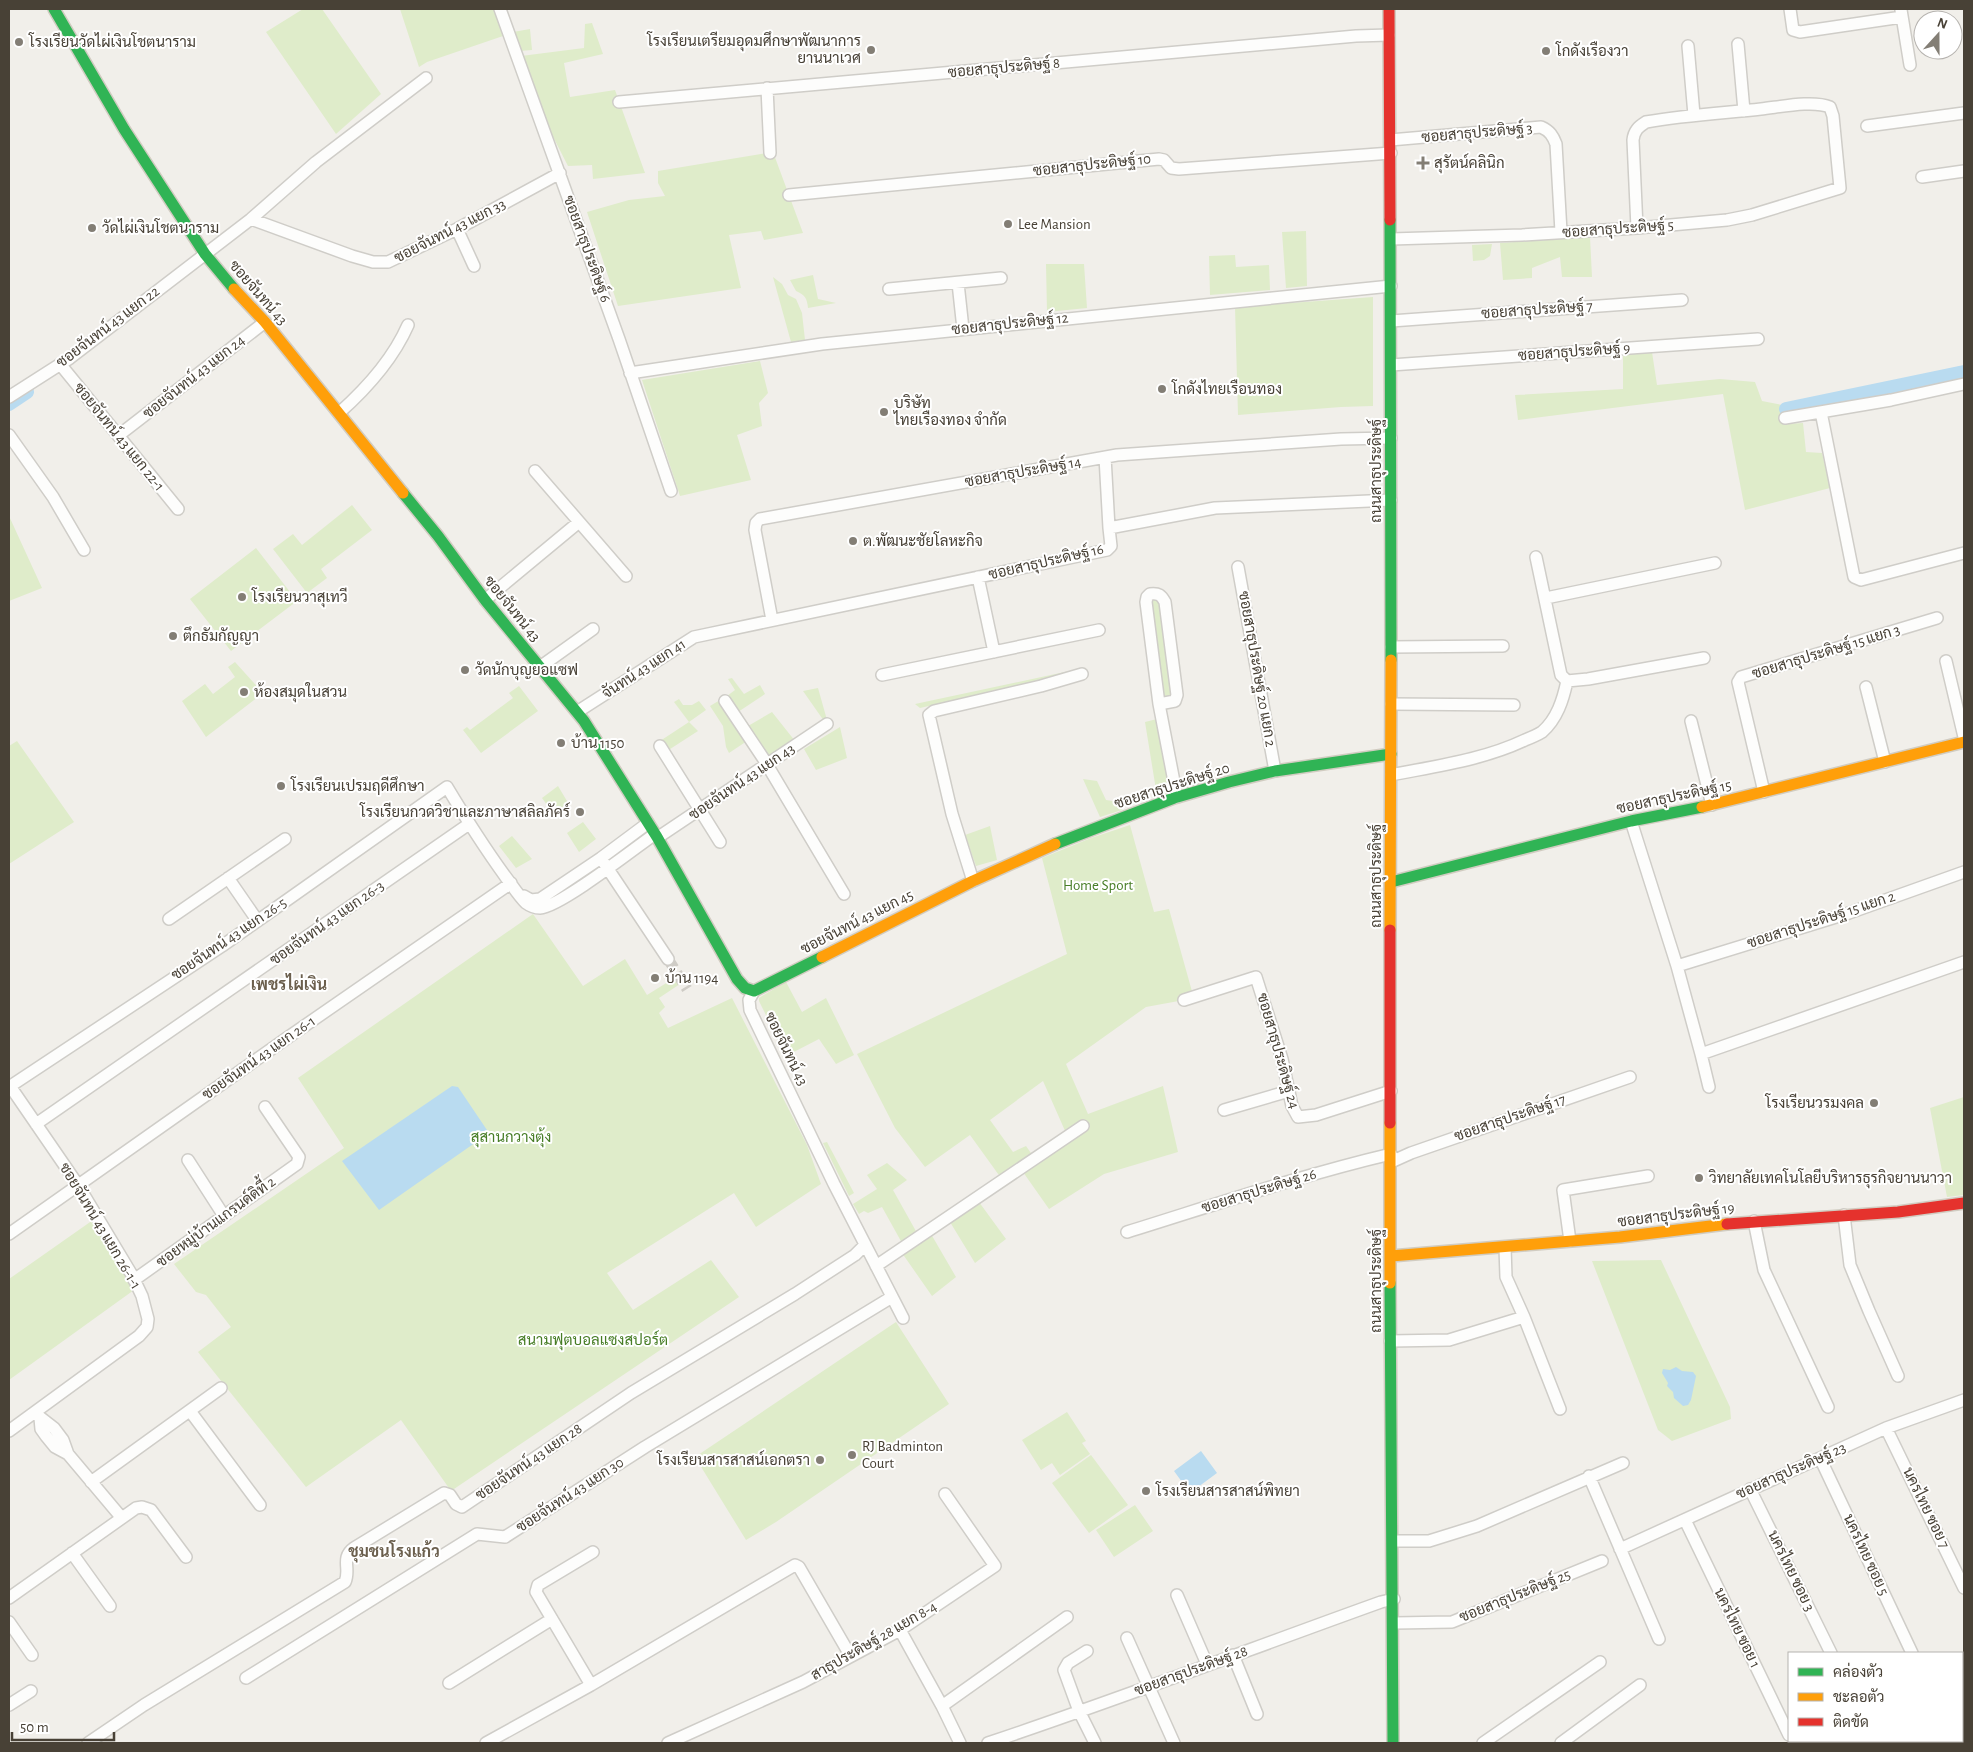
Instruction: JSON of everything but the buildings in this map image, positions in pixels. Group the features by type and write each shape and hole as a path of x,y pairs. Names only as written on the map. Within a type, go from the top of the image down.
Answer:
{"street":[{"name":"ซอยจันทน์ 43","path":"54,9 124,129 205,254 265,322 339,413 438,536 485,600 577,712 656,836 737,979 745,988 754,991 749,1000 750,1010 834,1184 903,1318"},
{"name":"ซอยสาธุประดิษฐ์ 6","path":"500,9 560,173 671,491"},
{"name":"ถนนสาธุประดิษฐ์","path":"1389,9 1391,152 1390,1341 1395,1623 1393,1743"},
{"path":"1790,9 1794,30 1800,32 1901,13 1910,65"},
{"name":"ซอยสาธุประดิษฐ์ 8","path":"619,102 1356,36 1390,35"},
{"path":"1637,228 1634,134 1646,122 1694,115 1744,111 1738,44"},
{"path":"1688,46 1694,115"},
{"path":"205,254 250,219 316,162 426,78"},
{"path":"767,88 770,153"},
{"name":"ซอยสาธุประดิษฐ์ 5","path":"1391,239 1637,228 1738,219 1840,188 1833,116 1830,107 1824,105 1792,106 1744,111"},
{"path":"1867,126 1964,114"},
{"name":"ซอยสาธุประดิษฐ์ 3","path":"1390,140 1541,127 1547,130 1553,136 1556,144 1561,232"},
{"name":"ซอยสาธุประดิษฐ์ 10","path":"789,195 1159,159 1164,160 1171,168 1179,169 1391,152"},
{"path":"1922,177 1964,171"},
{"name":"ซอยจันทน์ 43 แยก 33","path":"250,219 373,262 388,262 457,229 560,173"},
{"path":"457,229 474,266"},
{"name":"ซอยจันทน์ 43 แยก 22","path":"9,397 60,364 205,254"},
{"path":"889,289 1001,278"},
{"path":"958,283 963,329"},
{"name":"ซอยสาธุประดิษฐ์ 12","path":"630,373 806,346 1391,286"},
{"name":"ซอยสาธุประดิษฐ์ 7","path":"1391,322 1682,300"},
{"name":"ซอยจันทน์ 43 แยก 24","path":"123,432 265,322"},
{"path":"339,413 393,354 400,344 408,325"},
{"name":"ซอยสาธุประดิษฐ์ 9","path":"1391,365 1758,339"},
{"name":"ซอยจันทน์ 43 แยก 22-1","path":"60,364 178,509"},
{"path":"1785,418 1964,384"},
{"path":"1821,412 1854,578 1861,580 1964,553"},
{"path":"9,435 53,497 84,550"},
{"name":"ซอยสาธุประดิษฐ์ 14","path":"772,620 754,530 756,523 760,520 1104,457 1341,438 1391,438"},
{"path":"1104,457 1109,528"},
{"path":"535,471 626,576"},
{"name":"ซอยสาธุประดิษฐ์ 16","path":"772,620 1108,550 1111,546 1109,528 1215,508 1391,500"},
{"path":"485,600 578,522"},
{"path":"1536,557 1561,674 1567,681"},
{"path":"1546,598 1716,563"},
{"name":"ซอยสาธุประดิษฐ์ 20 แยก 2","path":"1238,567 1275,771"},
{"path":"978,577 994,652"},
{"path":"1159,704 1175,701 1177,696 1165,602 1162,596 1156,593 1150,594 1146,602 1159,704 1178,797"},
{"name":"ซอยสาธุประดิษฐ์ 15 แยก 3","path":"1764,792 1738,682 1741,677 1937,618"},
{"name":"จันทน์ 43 แยก 41","path":"577,712 694,637 772,620"},
{"path":"540,667 593,629"},
{"path":"882,675 1099,630"},
{"path":"1391,647 1502,646"},
{"path":"1567,681 1704,658"},
{"path":"1946,661 1964,737"},
{"path":"973,881 952,814 929,715 934,711 1041,686 1082,674"},
{"path":"1391,775 1500,751 1541,732 1553,720 1559,709 1567,681"},
{"path":"1866,687 1885,762"},
{"path":"725,701 767,766 844,894"},
{"path":"1391,704 1514,705"},
{"path":"1691,721 1712,805"},
{"name":"ซอยจันทน์ 43 แยก 43","path":"604,863 700,811 827,724"},
{"name":"ซอยสาธุประดิษฐ์ 15","path":"1391,882 1631,821 1712,805 1964,742"},
{"path":"660,746 720,842"},
{"name":"ซอยสาธุประดิษฐ์ 20","path":"973,881 1064,840 1178,797 1275,771 1391,754"},
{"name":"ซอยจันทน์ 43 แยก 26-5","path":"10,1087 257,920 446,787 469,824"},
{"path":"1631,821 1677,966 1709,1087"},
{"path":"469,824 514,888 529,905 539,908 548,906 587,882 604,863 648,824"},
{"name":"ซอยจันทน์ 43 แยก 26-3","path":"36,1124 469,824"},
{"path":"169,919 285,839"},
{"path":"514,888 531,900 540,899 580,872 604,863"},
{"path":"604,863 668,959"},
{"path":"580,872 587,882"},
{"name":"ซอยสาธุประดิษฐ์ 15 แยก 2","path":"1677,966 1849,913 1964,872"},
{"path":"228,878 257,920"},
{"name":"ซอยจันทน์ 43 แยก 45","path":"754,991 973,881"},
{"name":"ซอยจันทน์ 43 แยก 26-1","path":"9,1234 514,888"},
{"path":"1701,1054 1964,962"},
{"name":"ซอยสาธุประดิษฐ์ 24","path":"1184,1000 1256,977 1282,1059 1292,1106 1298,1117 1316,1114 1391,1091"},
{"name":"ซอยสาธุประดิษฐ์ 17","path":"1391,1158 1411,1153 1630,1076"},
{"name":"ซอยจันทน์ 43 แยก 26-1-1","path":"9,1431 37,1415 139,1336 147,1327 148,1319 134,1280 78,1185 10,1087"},
{"path":"1224,1110 1289,1091"},
{"name":"ซอยหมู่บ้านแกรนด์ดิที้ 2","path":"134,1280 297,1164 299,1157 265,1107"},
{"path":"876,1266 1084,1126"},
{"name":"ซอยสาธุประดิษฐ์ 26","path":"1127,1232 1361,1161 1391,1158"},
{"path":"188,1160 224,1216"},
{"path":"1570,1242 1562,1190 1648,1176"},
{"name":"ซอยสาธุประดิษฐ์ 19","path":"1391,1256 1570,1242 1754,1221 1898,1212 1964,1204"},
{"path":"1844,1214 1850,1265 1868,1311 1898,1376"},
{"path":"1754,1221 1764,1270 1828,1407"},
{"name":"ซอยจันทน์ 43 แยก 28","path":"88,1743 144,1706 345,1582 348,1575 347,1555 354,1548 444,1493 450,1495 456,1504 462,1507 631,1393 795,1294 855,1255 865,1245"},
{"path":"1505,1247 1506,1277 1524,1317 1560,1409"},
{"name":"ซอยจันทน์ 43 แยก 30","path":"246,1678 478,1534 505,1537 662,1437 892,1296"},
{"path":"1390,1341 1448,1340 1524,1317"},
{"path":"91,1482 221,1388"},
{"name":"ซอยสาธุประดิษฐ์ 23","path":"1620,1549 1886,1428 1964,1400"},
{"path":"190,1411 260,1505"},
{"path":"37,1415 54,1428 63,1440 68,1454 121,1517"},
{"name":"นครไทย ซอย 7","path":"1886,1428 1964,1588"},
{"name":"นครไทย ซอย 5","path":"1820,1458 1912,1652"},
{"path":"1394,1541 1429,1541 1477,1526 1589,1476 1623,1463"},
{"path":"1589,1476 1659,1639"},
{"name":"นครไทย ซอย 3","path":"1750,1489 1831,1652"},
{"name":"สาธุประดิษฐ์ 28 แยก 8-4","path":"668,1743 803,1682 850,1655 900,1630 995,1566 945,1494"},
{"path":"9,1598 136,1508 142,1507 152,1510 186,1557"},
{"name":"นครไทย ซอย 1","path":"1685,1520 1788,1734"},
{"path":"591,1685 536,1592 538,1585 593,1552"},
{"path":"72,1553 110,1606"},
{"name":"ซอยสาธุประดิษฐ์ 25","path":"1395,1623 1452,1622 1602,1561"},
{"path":"486,1743 591,1685 797,1565 850,1655"},
{"path":"1177,1595 1207,1664"},
{"name":"ซอยสาธุประดิษฐ์ 28","path":"988,1743 1010,1740 1080,1710 1150,1687 1207,1664 1394,1599"},
{"path":"942,1706 1067,1617"},
{"path":"449,1683 552,1620"},
{"path":"9,1622 32,1655"},
{"path":"900,1630 960,1743"},
{"path":"1127,1638 1174,1743"},
{"path":"1087,1651 1068,1663 1064,1670 1095,1743"},
{"path":"1233,1655 1257,1714"},
{"path":"1483,1743 1600,1662"},
{"path":"1561,1743 1640,1686"},
{"path":"9,1705 31,1691"}],"green space":[{"path":"303,9 322,9 381,94 336,134 266,32"},
{"path":"400,9 495,9 503,36 427,62 419,67"},
{"path":"592,23 603,54 564,63 570,97 615,90 645,173 593,179 592,165 568,166 546,123 521,56 584,48 585,24"},
{"path":"530,29 532,50 520,51 513,32"},
{"path":"773,152 803,233 764,240 761,231 729,235 741,288 618,306 587,212 629,200 665,196 658,183 658,171"},
{"path":"1306,231 1307,286 1286,288 1282,232"},
{"path":"1590,237 1592,277 1562,277 1560,257 1532,268 1532,278 1503,280 1500,243"},
{"path":"1492,244 1490,256 1484,260 1473,261 1472,245"},
{"path":"1235,255 1236,267 1269,265 1270,290 1210,295 1209,256"},
{"path":"1046,264 1084,264 1087,308 1047,312"},
{"path":"813,275 818,299 836,303 808,308 805,297 796,291 790,280"},
{"path":"773,277 782,284 788,295 796,299 802,313 805,340 791,342"},
{"path":"1373,297 1373,406 1238,415 1235,307"},
{"path":"1623,352 1652,352 1657,385 1720,379 1755,382 1762,401 1782,405 1785,424 1803,423 1806,452 1822,453 1830,488 1745,510 1723,394 1518,420 1515,395 1623,389"},
{"path":"760,361 768,393 759,403 762,426 737,435 751,480 680,496 642,380"},
{"path":"352,505 372,530 321,569 327,578 307,593 273,549 293,534 302,545"},
{"path":"9,516 42,588 9,601"},
{"path":"256,548 297,601 231,651 190,599"},
{"path":"1152,597 1159,598 1173,694 1170,698 1165,699 1150,600"},
{"path":"235,662 263,693 206,737 182,701 205,684 213,694 235,677 228,667"},
{"path":"1074,670 1070,674 920,708 915,704"},
{"path":"732,678 744,694 760,685 765,694 738,712 727,696 735,690 728,679"},
{"path":"519,686 538,711 481,753 463,730 467,727 470,730 513,698 509,693"},
{"path":"818,688 827,720 824,721 803,691"},
{"path":"679,699 683,705 692,705 699,701 706,710 689,722 674,702"},
{"path":"720,700 747,741 729,753 726,747 723,726 710,706"},
{"path":"772,712 795,741 770,759 748,726"},
{"path":"1157,719 1171,792 1157,796 1145,722"},
{"path":"689,722 698,731 667,751 660,741"},
{"path":"840,727 847,758 816,770 804,749"},
{"path":"17,741 74,822 9,864 9,746"},
{"path":"1083,779 1097,781 1106,800 1119,802 1122,810 1100,817"},
{"path":"558,786 570,806 555,816 542,798"},
{"path":"583,822 596,839 579,852 567,833"},
{"name":"Home Sport","path":"1130,825 1154,912 1169,909 1193,995 1184,1000 1146,1007 1066,1064 1088,1114 1163,1086 1178,1152 1104,1174 1049,1209 1023,1172 1090,1126 1086,1120 1066,1133 1043,1081 990,1120 1013,1152 1026,1146 1033,1156 1001,1178 970,1135 925,1167 895,1128 857,1054 1067,954 1042,858 1091,838"},
{"path":"990,826 997,860 976,866 965,835"},
{"path":"512,836 532,859 516,868 499,846"},
{"name":"สุสานกวางตุ้ง","path":"533,914 583,986 625,959 647,995 676,977 680,984 659,998 665,1007 659,1013 668,1028 732,998 807,1145 821,1184 756,1227 734,1193 607,1273 633,1310 711,1260 739,1297 451,1491 401,1420 306,1487 198,1352 231,1327 206,1295 196,1292 174,1264 344,1148 298,1078"},
{"path":"786,982 802,1012 826,998 854,1055 836,1064 819,1039 786,1056 759,998"},
{"path":"1964,1097 1964,1195 1947,1197 1930,1108"},
{"path":"827,1142 854,1193 849,1196 823,1143"},
{"path":"887,1163 907,1180 893,1190 917,1233 902,1243 882,1207 868,1213 864,1211 859,1214 853,1204 877,1189 867,1175"},
{"path":"979,1202 1006,1239 975,1263 950,1222"},
{"path":"93,1220 134,1290 9,1380 9,1279"},
{"path":"931,1234 956,1277 932,1296 902,1253"},
{"path":"1661,1260 1730,1407 1731,1419 1672,1441 1658,1430 1592,1261"},
{"path":"896,1322 949,1404 776,1522 746,1540 695,1457"},
{"path":"1067,1412 1086,1441 1082,1443 1090,1454 1060,1475 1052,1463 1041,1470 1022,1440"},
{"path":"1091,1455 1128,1505 1089,1533 1052,1483"},
{"path":"1135,1505 1153,1531 1114,1557 1096,1530"}],"water":[{"path":"452,1086 458,1087 489,1133 379,1210 342,1161"},
{"path":"1676,1367 1682,1371 1693,1372 1696,1376 1691,1400 1688,1405 1683,1406 1674,1398 1673,1392 1667,1386 1668,1383 1662,1373 1663,1369 1670,1370"},
{"path":"1201,1451 1217,1473 1190,1493 1174,1471"}],"waterway":[{"path":"1786,409 1964,372"},
{"path":"9,404 27,392"}],"tunnel":[{"path":"668,959 687,989"}],"traffic: fast":[{"path":"54,9 124,129 205,254 234,289"},
{"path":"1390,220 1391,660"},
{"path":"403,493 438,536 485,600 584,721 657,837 737,979 745,988 754,991 822,957"},
{"path":"1055,844 1174,798 1229,782 1275,771 1391,754"},
{"path":"1391,882 1631,821 1702,807"},
{"path":"1390,1283 1393,1743"}],"traffic: slow":[{"path":"234,289 265,322 403,493"},
{"path":"1390,930 1391,660"},
{"path":"1702,807 1964,742"},
{"path":"822,957 973,881 1055,844"},
{"path":"1390,1123 1390,1283"},
{"path":"1391,1256 1620,1237 1727,1224"}],"traffic: jam":[{"path":"1389,9 1390,220"},
{"path":"1390,930 1390,1123"},
{"path":"1727,1224 1898,1212 1964,1203"}],"place":[{"name":"โรงเรียนวัดไผ่เงินโชตนาราม","path":"19,42"},
{"name":"โรงเรียนเตรียมอุดมศึกษาพัฒนาการ ยานนาเวศ","path":"871,50"},
{"name":"โกดังเรืองวา","path":"1546,51"},
{"name":"สุรัตน์คลินิก","path":"1423,163"},
{"name":"Lee Mansion","path":"1008,224"},
{"name":"วัดไผ่เงินโชตนาราม","path":"92,228"},
{"name":"โกดังไทยเรือนทอง","path":"1162,389"},
{"name":"บริษัท ไทยเรืองทอง จำกัด","path":"884,412"},
{"name":"ต.พัฒนะชัยโลหะกิจ","path":"853,541"},
{"name":"โรงเรียนวาสุเทวี","path":"242,597"},
{"name":"ตึกธัมกัญญา","path":"173,636"},
{"name":"วัดนักบุญยอแซฟ","path":"465,670"},
{"name":"ห้องสมุดในสวน","path":"244,692"},
{"name":"บ้าน 1150","path":"561,743"},
{"name":"โรงเรียนเปรมฤดีศึกษา","path":"281,786"},
{"name":"โรงเรียนกวดวิชาและภาษาสลิลภัคร์","path":"580,812"},
{"name":"บ้าน 1194","path":"655,978"},
{"name":"โรงเรียนวรมงคล","path":"1874,1103"},
{"name":"วิทยาลัยเทคโนโลยีบริหารธุรกิจยานนาวา","path":"1699,1178"},
{"name":"RJ Badminton Court","path":"852,1455"},
{"name":"โรงเรียนสารสาสน์เอกตรา","path":"820,1460"},
{"name":"โรงเรียนสารสาสน์พิทยา","path":"1146,1491"}],"district":[{"name":"เพชรไผ่เงิน","path":"289,985"},
{"name":"ชุมชนโรงแก้ว","path":"394,1552"}],"park label":[{"name":"สนามฟุตบอลแซงสปอร์ต","path":"593,1340"}]}
